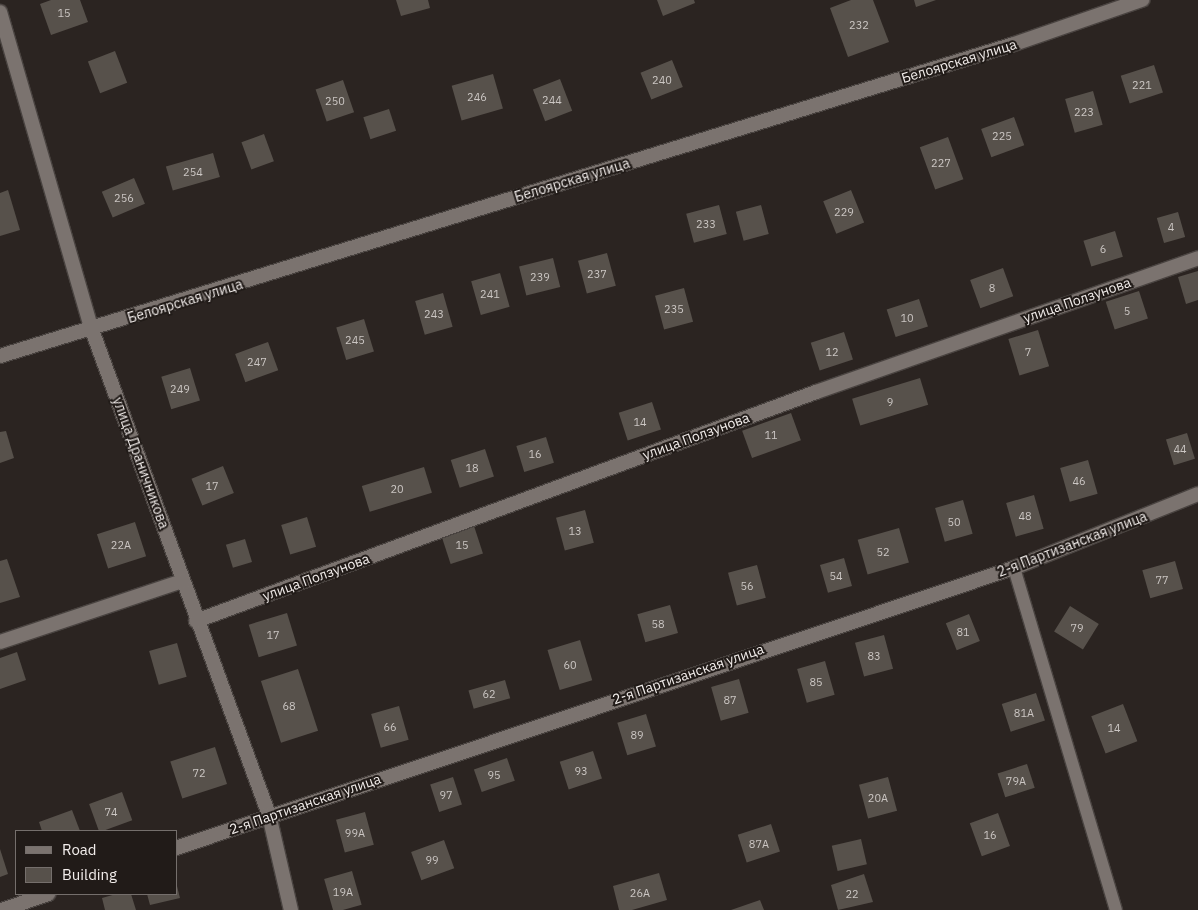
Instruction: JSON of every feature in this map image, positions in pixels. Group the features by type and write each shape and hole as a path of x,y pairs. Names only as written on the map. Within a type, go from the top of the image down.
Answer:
{"street":[{"name":"Белоярская улица","path":"0,356 92,330 1011,45 1142,0"},
{"name":"улица Драничникова","path":"0,12 92,330 144,466 196,621 269,815 290,910"},
{"name":"улица Ползунова","path":"196,621 816,392 1198,258"},
{"name":"2-я Партизанская улица","path":"178,847 269,815 1014,568 1198,494"},
{"path":"0,642 182,581"},
{"path":"2,910 45,895"}],"lane":[{"path":"1014,568 1116,910"}],"building":[{"path":"51,0 80,0 88,22 51,35 40,4"},
{"path":"396,0 428,0 430,8 401,16"},
{"path":"657,0 694,0 695,3 663,16"},
{"path":"851,0 873,0 889,42 848,57 830,8"},
{"path":"914,0 936,0 916,7"},
{"path":"115,51 127,83 100,93 88,61"},
{"path":"672,60 683,87 651,100 640,73"},
{"path":"1154,65 1163,93 1130,103 1121,76"},
{"path":"493,74 503,109 462,120 452,86"},
{"path":"560,79 572,111 545,121 533,89"},
{"path":"343,80 354,112 327,122 316,89"},
{"path":"1093,91 1103,125 1075,133 1065,99"},
{"path":"389,109 396,131 370,139 363,117"},
{"path":"1014,117 1024,145 991,157 981,129"},
{"path":"264,134 274,161 251,169 241,142"},
{"path":"948,137 963,179 935,190 920,147"},
{"path":"213,153 220,177 173,191 166,167"},
{"path":"134,178 145,204 113,217 102,192"},
{"path":"8,190 20,230 0,236 0,193"},
{"path":"851,190 864,222 836,234 823,201"},
{"path":"719,205 727,234 694,243 686,214"},
{"path":"761,205 769,234 744,241 736,212"},
{"path":"1178,212 1185,237 1164,243 1157,218"},
{"path":"1115,231 1123,257 1091,266 1083,241"},
{"path":"607,253 616,286 587,294 578,261"},
{"path":"553,258 560,287 526,296 519,266"},
{"path":"1003,268 1013,296 980,308 970,280"},
{"path":"1198,271 1198,300 1186,304 1178,277"},
{"path":"500,273 510,307 481,315 471,281"},
{"path":"684,288 693,322 664,330 655,296"},
{"path":"1139,291 1148,319 1115,329 1106,302"},
{"path":"443,293 453,327 425,335 415,301"},
{"path":"919,299 928,327 896,337 887,310"},
{"path":"364,319 374,352 346,360 336,327"},
{"path":"1038,330 1049,366 1019,375 1008,339"},
{"path":"844,332 853,360 820,370 811,343"},
{"path":"268,342 278,370 245,382 235,354"},
{"path":"190,368 200,401 171,409 161,377"},
{"path":"920,378 928,405 860,426 852,399"},
{"path":"652,402 661,430 628,440 619,413"},
{"path":"791,413 801,440 752,458 742,431"},
{"path":"6,431 14,458 0,463 0,432"},
{"path":"1187,433 1195,459 1174,465 1166,439"},
{"path":"546,437 554,463 524,472 516,446"},
{"path":"485,449 494,477 460,488 451,460"},
{"path":"1088,460 1098,494 1070,502 1060,468"},
{"path":"223,466 234,493 202,506 191,479"},
{"path":"424,467 432,493 370,512 362,486"},
{"path":"1034,495 1044,529 1016,537 1006,503"},
{"path":"963,500 973,534 945,542 935,508"},
{"path":"585,510 594,543 565,551 556,518"},
{"path":"307,517 316,547 290,555 281,525"},
{"path":"135,522 146,556 108,569 97,534"},
{"path":"474,526 483,554 451,564 442,537"},
{"path":"899,528 909,563 868,574 858,540"},
{"path":"245,539 252,562 233,568 226,545"},
{"path":"844,558 852,586 828,593 820,565"},
{"path":"7,559 20,597 0,603 0,561"},
{"path":"1175,561 1183,589 1150,598 1142,570"},
{"path":"757,565 766,598 737,606 728,573"},
{"path":"670,605 678,633 645,642 637,614"},
{"path":"1070,606 1099,624 1083,649 1054,631"},
{"path":"287,613 297,646 259,657 249,625"},
{"path":"969,614 980,641 957,650 946,623"},
{"path":"884,635 893,669 864,677 855,643"},
{"path":"580,640 592,680 560,690 547,650"},
{"path":"177,643 187,677 159,685 149,651"},
{"path":"17,652 26,680 0,689 0,658"},
{"path":"825,661 835,695 807,703 797,669"},
{"path":"298,669 318,731 281,743 261,681"},
{"path":"739,679 749,713 721,721 711,687"},
{"path":"505,680 510,698 474,709 468,690"},
{"path":"1036,693 1045,721 1011,732 1002,704"},
{"path":"1123,704 1137,741 1106,754 1091,716"},
{"path":"399,706 409,740 381,748 371,714"},
{"path":"646,714 656,747 627,755 617,723"},
{"path":"215,747 227,784 182,799 170,762"},
{"path":"593,751 602,779 569,789 560,762"},
{"path":"507,758 515,781 482,792 474,769"},
{"path":"1027,764 1035,788 1005,797 998,774"},
{"path":"453,777 462,805 439,812 430,784"},
{"path":"888,777 897,811 868,819 859,785"},
{"path":"122,792 132,820 105,830 99,830 89,804"},
{"path":"72,810 80,830 42,830 39,822"},
{"path":"365,812 374,845 345,853 336,820"},
{"path":"998,813 1010,846 982,856 970,823"},
{"path":"771,824 780,852 747,862 738,835"},
{"path":"861,839 867,864 838,871 832,846"},
{"path":"444,840 454,868 421,880 411,852"},
{"path":"0,849 8,874 0,877"},
{"path":"352,871 362,905 343,910 333,910 324,879"},
{"path":"659,873 667,900 632,910 619,910 613,886"},
{"path":"864,874 873,902 838,910 831,885"},
{"path":"178,890 180,898 150,905 147,895 178,895"},
{"path":"112,895 131,895 136,910 105,910 102,898"},
{"path":"760,900 764,910 731,910"}]}
